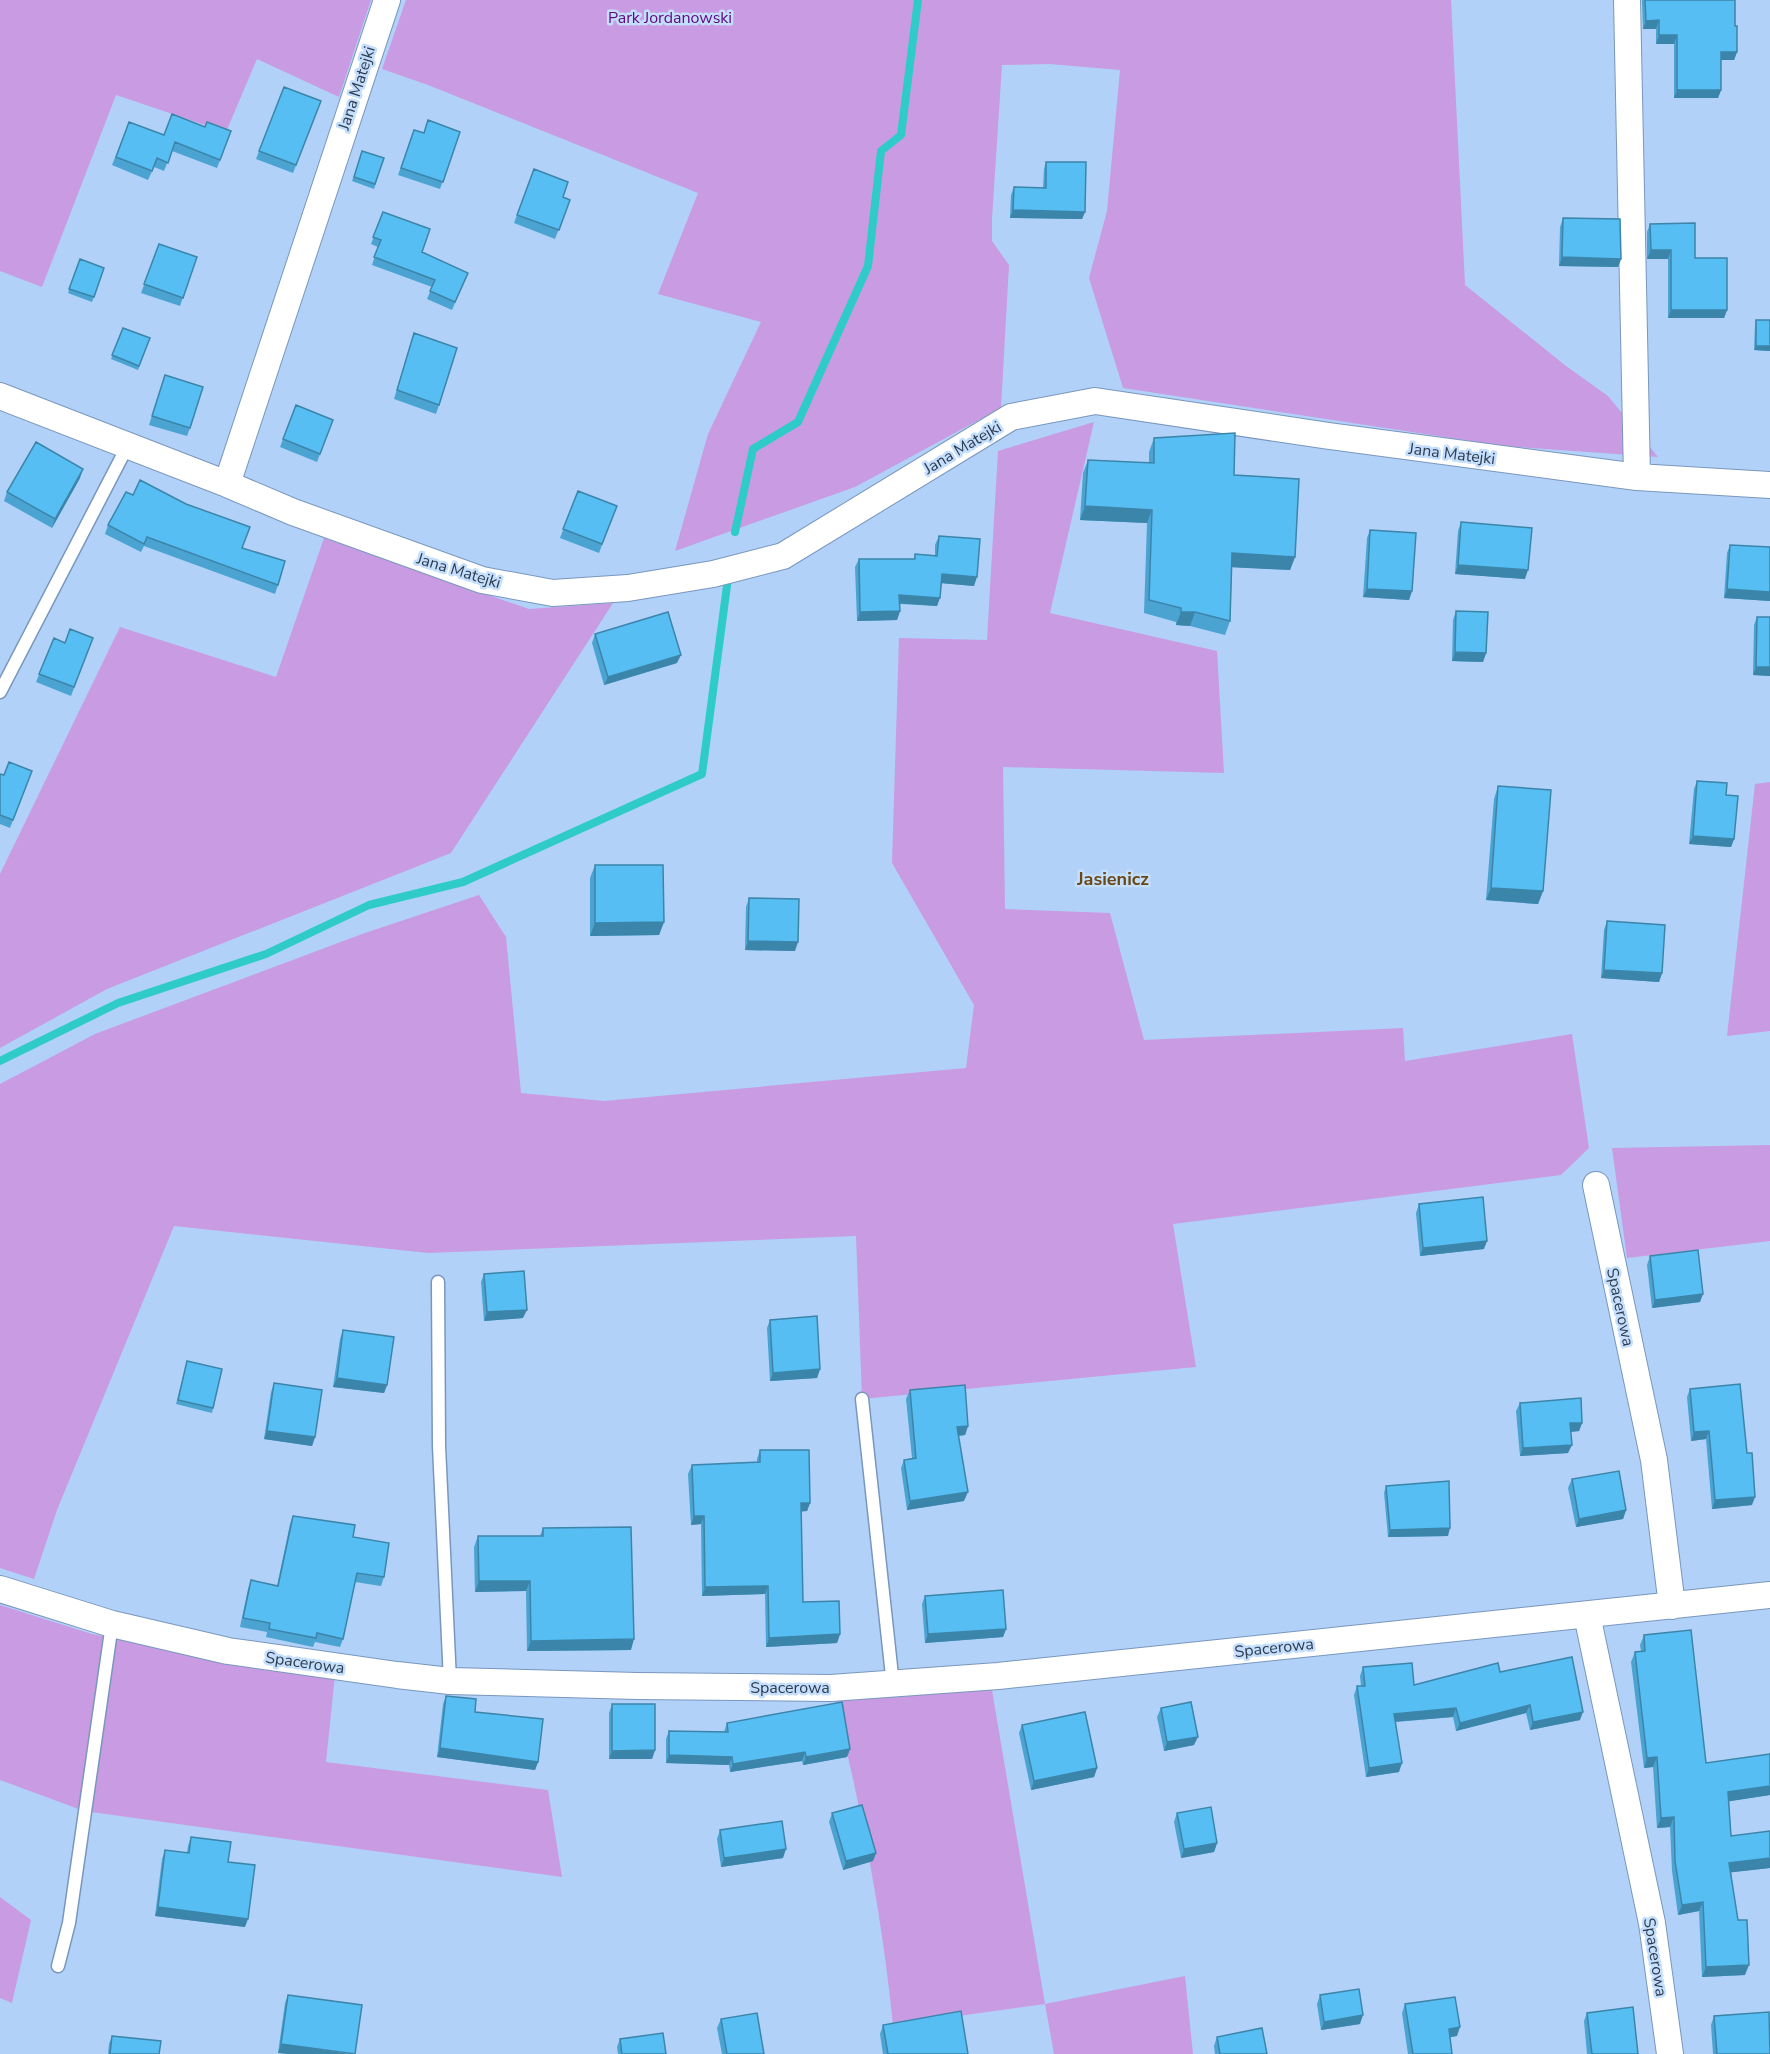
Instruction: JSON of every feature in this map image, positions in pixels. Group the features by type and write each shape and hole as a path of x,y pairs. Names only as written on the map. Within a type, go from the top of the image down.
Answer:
{"street":[{"name":"Jana Matejki","path":"227,484 387,0"},
{"path":"1627,0 1636,477"},
{"name":"Jana Matejki","path":"0,396 227,484 293,513 482,580 553,593 628,588 713,574 783,556 1011,417 1095,401 1329,436 1636,477 1770,485"},
{"name":"Spacerowa","path":"1596,1185 1654,1460 1672,1606"},
{"name":"Spacerowa","path":"0,1589 112,1624 228,1651 450,1681 671,1687 831,1688 893,1684 1587,1615 1770,1594"},
{"name":"Spacerowa","path":"1587,1615 1652,1923 1670,2054"}],"lane":[{"path":"0,692 127,447"},
{"path":"438,1282 439,1446 450,1681"},
{"path":"862,1399 893,1684"},
{"path":"58,1966 69,1923 112,1624"}],"green space":[{"path":"0,0 371,0 339,97 257,59 226,132 116,95 42,287 0,271"},
{"name":"Park Jordanowski","path":"406,0 1451,0 1465,285 1566,366 1608,396 1658,457 1504,446 1123,388 1089,278 1107,211 1120,70 1049,64 1002,65 992,219 992,241 1009,265 1001,408 855,487 675,551 708,434 761,322 658,294 698,193 428,85 382,69"},
{"path":"1094,422 1050,613 1217,651 1224,773 1003,767 1005,909 1110,913 1144,1040 1403,1028 1405,1061 1572,1034 1589,1148 1561,1175 1173,1224 1196,1367 862,1399 856,1236 428,1253 174,1226 57,1510 34,1579 0,1568 0,1084 95,1034 362,934 479,895 506,937 521,1093 604,1101 966,1068 974,1005 892,863 899,638 987,640 998,451"},
{"path":"324,538 529,609 613,603 451,853 107,989 0,1048 0,874 120,627 276,677"},
{"path":"1770,782 1770,1031 1727,1036 1755,784"},
{"path":"1770,1145 1770,1241 1627,1258 1612,1148"},
{"path":"0,1605 92,1634 335,1675 326,1762 548,1790 562,1877 84,1811 0,1780"},
{"path":"992,1690 1045,2004 893,2025 870,1861 834,1698"},
{"path":"0,1897 31,1920 12,2003 0,1998"},
{"path":"1185,1976 1193,2054 1054,2054 1045,2004"}],"building":[{"path":"1645,0 1735,0 1737,52 1721,52 1721,90 1677,90 1677,35 1659,35 1659,20 1646,21"},
{"path":"284,87 321,101 296,165 259,151"},
{"path":"172,114 205,127 207,122 231,131 220,160 175,142 168,163 157,158 152,171 116,157 129,122 164,135"},
{"path":"428,120 460,132 443,182 401,168 414,130 424,133"},
{"path":"362,151 384,158 375,184 354,177"},
{"path":"1046,162 1086,162 1085,212 1013,210 1014,187 1046,188"},
{"path":"534,169 568,182 563,197 570,200 559,230 517,215"},
{"path":"383,212 430,229 422,252 468,273 455,302 430,291 435,280 374,257 381,240 373,237"},
{"path":"1563,218 1620,219 1621,259 1562,257"},
{"path":"1695,223 1695,258 1727,258 1727,310 1671,310 1671,250 1651,250 1650,224"},
{"path":"159,244 197,257 183,298 144,284"},
{"path":"80,259 104,268 94,297 69,289"},
{"path":"1756,320 1770,320 1770,346 1756,346"},
{"path":"123,328 150,338 139,366 112,355"},
{"path":"414,333 457,348 439,405 397,390"},
{"path":"165,375 203,387 190,428 152,416"},
{"path":"296,405 333,420 320,454 283,439"},
{"path":"1235,433 1234,475 1299,479 1295,557 1232,553 1230,621 1195,612 1181,612 1181,608 1149,600 1152,510 1085,506 1088,460 1154,463 1154,438"},
{"path":"36,442 83,469 55,519 7,492"},
{"path":"140,480 186,504 250,527 242,548 285,561 278,585 147,537 144,544 108,525 126,492 133,495"},
{"path":"578,491 617,506 602,544 563,529"},
{"path":"1461,522 1532,528 1528,570 1458,565"},
{"path":"1370,530 1416,533 1412,591 1367,589"},
{"path":"939,536 980,539 977,577 942,574 940,598 899,595 900,611 860,612 859,559 915,559 915,554 937,556"},
{"path":"1730,545 1770,547 1770,592 1727,589"},
{"path":"1456,611 1488,612 1486,653 1455,652"},
{"path":"668,612 681,655 608,677 595,634"},
{"path":"1757,617 1770,617 1770,667 1756,667"},
{"path":"70,629 93,638 74,687 39,674 54,638 65,643"},
{"path":"9,762 32,771 13,820 0,815 0,774 4,775"},
{"path":"1697,781 1727,783 1726,795 1738,796 1734,839 1693,836"},
{"path":"1498,786 1551,790 1543,891 1491,888"},
{"path":"595,865 663,865 664,922 595,923"},
{"path":"749,898 799,899 798,942 748,941"},
{"path":"1607,921 1665,925 1662,973 1604,970"},
{"path":"1483,1197 1487,1241 1423,1248 1419,1204"},
{"path":"1698,1250 1703,1294 1655,1300 1650,1256"},
{"path":"524,1271 527,1310 487,1312 484,1274"},
{"path":"817,1316 820,1369 773,1373 770,1320"},
{"path":"343,1330 394,1337 387,1385 337,1378"},
{"path":"187,1361 222,1369 213,1408 178,1400"},
{"path":"274,1383 322,1390 315,1437 267,1431"},
{"path":"1740,1384 1747,1453 1752,1453 1755,1497 1715,1500 1709,1431 1694,1432 1690,1389"},
{"path":"965,1385 968,1426 957,1427 968,1492 910,1501 904,1460 916,1458 910,1390"},
{"path":"1581,1398 1582,1423 1570,1423 1572,1445 1523,1448 1520,1403"},
{"path":"760,1450 809,1450 810,1503 801,1503 803,1602 839,1601 840,1634 769,1638 768,1586 705,1587 704,1516 694,1516 692,1465 760,1462"},
{"path":"1619,1471 1626,1510 1579,1519 1572,1479"},
{"path":"1449,1481 1450,1528 1390,1530 1386,1486"},
{"path":"293,1516 355,1525 353,1537 389,1543 384,1577 357,1573 343,1639 317,1633 316,1638 269,1629 270,1623 243,1618 251,1580 278,1586"},
{"path":"631,1527 634,1639 531,1641 530,1581 479,1581 478,1536 543,1536 543,1528"},
{"path":"1003,1590 1006,1629 928,1634 925,1596"},
{"path":"1691,1630 1706,1763 1770,1754 1770,1786 1728,1792 1731,1836 1770,1831 1770,1858 1729,1863 1738,1920 1747,1920 1749,1965 1706,1967 1703,1902 1682,1905 1675,1861 1674,1817 1661,1818 1657,1757 1647,1758 1635,1652 1645,1651 1644,1635"},
{"path":"1572,1657 1583,1712 1533,1722 1530,1705 1460,1723 1456,1708 1394,1714 1402,1763 1369,1768 1357,1686 1365,1686 1363,1667 1412,1663 1414,1685 1498,1663 1500,1672"},
{"path":"446,1696 476,1699 475,1712 543,1719 538,1762 440,1748"},
{"path":"842,1702 850,1749 806,1757 805,1752 733,1764 732,1757 669,1755 669,1731 728,1732 727,1723"},
{"path":"1191,1702 1198,1737 1167,1742 1161,1708"},
{"path":"612,1704 655,1704 655,1750 612,1751"},
{"path":"1085,1712 1097,1768 1034,1781 1022,1725"},
{"path":"862,1805 876,1853 846,1861 832,1813"},
{"path":"1211,1807 1217,1843 1184,1849 1177,1813"},
{"path":"782,1821 786,1849 724,1858 720,1830"},
{"path":"191,1837 231,1842 228,1862 255,1865 248,1919 158,1907 165,1850 189,1853"},
{"path":"1359,1989 1363,2015 1324,2022 1320,1995"},
{"path":"288,1995 362,2005 355,2054 281,2044"},
{"path":"1455,1997 1460,2027 1449,2029 1452,2054 1413,2054 1405,2004"},
{"path":"1633,2007 1638,2054 1592,2054 1587,2013"},
{"path":"961,2011 968,2054 888,2054 883,2025"},
{"path":"1769,2012 1770,2054 1717,2054 1714,2016"},
{"path":"757,2013 764,2054 727,2054 721,2019"},
{"path":"1262,2028 1267,2054 1220,2054 1217,2037"},
{"path":"663,2033 666,2054 622,2054 620,2039"},
{"path":"112,2036 161,2041 159,2054 110,2054"}],"waterway":[{"path":"735,532 753,449 798,422 868,266 881,151 901,135 918,0"},
{"path":"0,1061 118,1003 266,954 369,905 463,882 702,774 728,578"}],"district":[{"name":"Jasienicz","path":"1113,879"}]}
